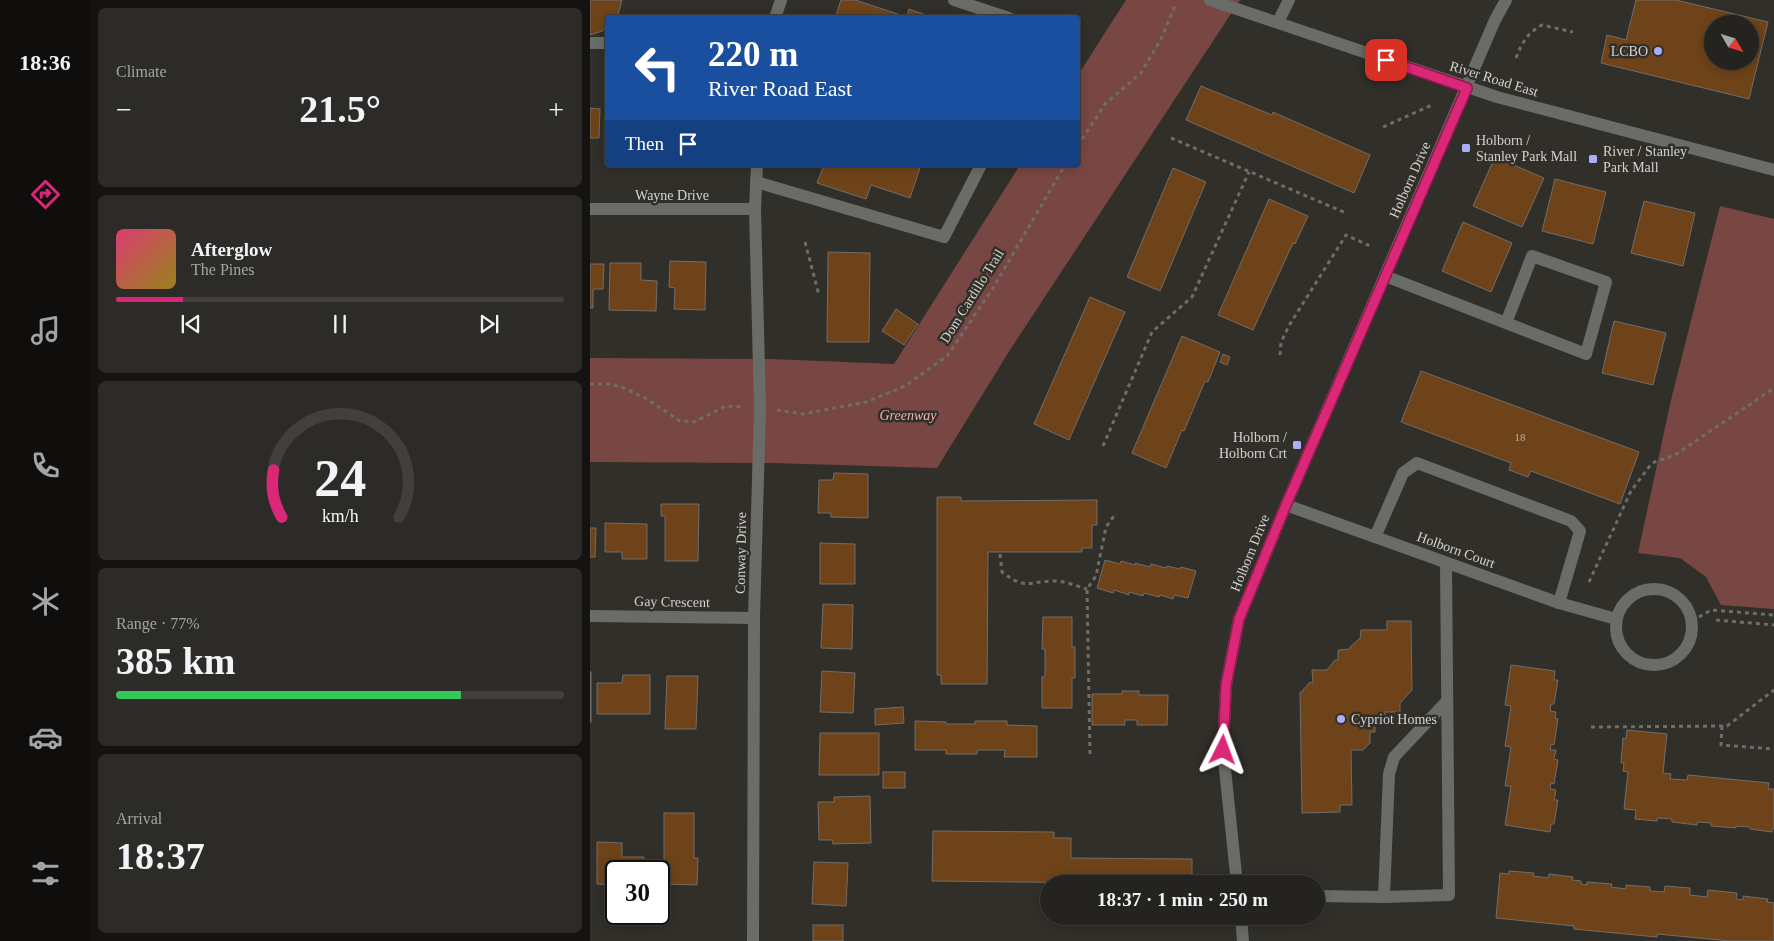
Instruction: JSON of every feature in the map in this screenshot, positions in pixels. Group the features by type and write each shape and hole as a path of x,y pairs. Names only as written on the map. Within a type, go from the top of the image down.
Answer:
{"street":[{"path":"776,15 781,0"},
{"path":"954,0 1000,15"},
{"name":"River Road East","path":"1210,0 1516,103 1774,170"},
{"path":"1278,22 1289,0"},
{"name":"Holborn Drive","path":"1236,875 1223,750 1226,685 1239,619 1286,505 1495,20 1506,0"},
{"path":"590,43 605,43"},
{"name":"Conway Drive","path":"753,941 754,618 760,408 755,209 757,167"},
{"path":"756,182 944,237 980,167"},
{"name":"Wayne Drive","path":"590,209 755,209"},
{"path":"1385,276 1506,323 1586,354 1606,282 1532,256 1506,323"},
{"path":"1375,537 1403,472 1417,462 1571,521 1580,531 1559,603"},
{"name":"Holborn Court","path":"1286,505 1559,603 1616,620"},
{"path":"1325,896 1449,895 1446,563"},
{"path":"1660,589 1679,598 1687,608 1692,621 1691,638 1683,653 1672,661 1656,666 1643,664 1632,659 1622,650 1616,633 1616,620 1621,608 1630,598 1646,590 1660,589"},
{"name":"Gay Crescent","path":"590,616 754,618"},
{"path":"1384,897 1388,774 1394,757 1446,702"},
{"path":"1241,925 1243,941"}],"path":[{"path":"1080,143 1105,104 1141,73 1161,39 1175,6"},
{"path":"1516,58 1522,42 1532,30 1542,25 1572,32"},
{"path":"1383,127 1432,106"},
{"path":"1171,138 1346,213"},
{"name":"Dom Cardillo Trail","path":"774,410 804,414 866,402 905,386 948,356 993,288 1065,167"},
{"path":"1103,446 1152,332 1192,297 1249,172"},
{"path":"1280,355 1281,342 1290,324 1346,235 1370,246"},
{"path":"805,242 820,295"},
{"path":"590,384 609,384 624,388 647,399 680,421 694,422 726,406 745,406"},
{"path":"1589,582 1631,492 1652,462 1675,455 1774,388"},
{"path":"1090,754 1087,589 1096,576 1106,527 1116,513"},
{"path":"1000,554 1002,572 1013,580 1028,584 1053,580 1087,589"},
{"path":"1692,621 1711,610 1774,616"},
{"path":"1716,620 1774,625"},
{"path":"1591,727 1727,726 1774,690"},
{"path":"1722,726 1722,746 1774,749"}],"green space":[{"name":"Greenway","path":"1126,0 1240,0 1010,350 937,468 773,463 590,462 590,358 771,359 894,364 1019,167 1080,167 1080,72"},
{"path":"1720,206 1774,219 1774,609 1721,605 1706,577 1680,558 1638,553 1671,400"}],"building":[{"path":"590,0 622,0 618,15 605,15 605,30 590,35"},
{"path":"841,0 855,0 901,15 836,15"},
{"name":"LCBO","path":"1636,0 1676,0 1739,15 1704,15 1704,70 1756,70 1749,99 1601,63 1607,35 1626,40"},
{"path":"909,9 926,15 908,15"},
{"name":"LCBO","path":"1759,20 1768,22 1759,58"},
{"path":"1201,86 1272,115 1273,112 1370,155 1354,193 1186,120"},
{"path":"590,108 600,109 599,138 590,138"},
{"path":"1495,157 1544,178 1522,227 1473,206"},
{"path":"823,167 920,167 910,198 871,185 866,199 817,183"},
{"path":"1173,168 1206,182 1160,291 1127,277"},
{"path":"1555,179 1606,192 1593,244 1542,231"},
{"path":"1269,199 1308,216 1295,244 1293,243 1253,330 1218,315"},
{"path":"1644,201 1695,213 1683,266 1631,253"},
{"path":"1463,222 1512,243 1491,292 1442,271"},
{"path":"828,252 870,253 869,342 827,342"},
{"path":"670,261 706,262 705,310 674,309 675,288 669,287"},
{"path":"610,263 641,263 641,280 657,281 656,311 609,310"},
{"path":"590,264 604,264 603,289 593,289 593,308 590,308"},
{"path":"1090,297 1125,312 1069,440 1034,424"},
{"path":"896,309 918,324 904,345 882,331"},
{"path":"1614,321 1666,333 1653,385 1602,373"},
{"path":"1182,336 1220,352 1208,382 1205,381 1166,468 1132,453"},
{"path":"1223,354 1230,357 1227,365 1220,362"},
{"path":"1421,371 1639,452 1620,504 1531,471 1528,477 1509,470 1511,463 1401,422"},
{"path":"834,473 868,474 868,518 831,517 831,513 818,513 819,480 833,480"},
{"path":"937,497 961,497 961,501 1097,500 1097,525 1092,525 1092,548 1082,548 1082,552 988,552 987,684 941,684 941,675 937,675"},
{"path":"661,504 699,504 698,561 665,561 665,516 661,516"},
{"path":"605,523 647,524 647,559 622,559 622,552 605,552"},
{"path":"590,528 596,528 595,557 590,557"},
{"path":"820,543 855,544 855,584 820,584"},
{"path":"1105,560 1120,564 1121,561 1135,565 1135,563 1150,567 1151,564 1166,568 1167,566 1180,569 1181,567 1196,571 1188,598 1174,595 1173,599 1144,593 1143,596 1129,592 1129,595 1114,590 1113,593 1097,588"},
{"path":"823,604 853,605 852,649 821,648"},
{"path":"1043,617 1072,617 1072,647 1075,647 1075,678 1072,678 1072,708 1042,708 1042,677 1045,676 1045,649 1042,649"},
{"name":"Cypriot Homes","path":"1387,621 1411,621 1412,690 1400,703 1400,712 1385,712 1385,716 1378,723 1375,723 1375,732 1370,732 1370,743 1363,750 1351,750 1352,805 1340,805 1340,812 1302,813 1300,692 1303,692 1310,682 1313,683 1312,670 1327,670 1335,660 1338,660 1338,650 1350,649 1360,639 1361,630 1387,630"},
{"path":"1511,665 1555,671 1554,680 1558,680 1554,704 1551,704 1550,711 1556,712 1555,718 1558,719 1554,745 1551,744 1550,750 1556,750 1554,759 1558,760 1554,784 1551,783 1550,789 1556,790 1554,800 1558,800 1554,824 1551,824 1550,832 1505,825 1511,786 1505,786 1511,747 1505,746 1511,706 1505,705"},
{"path":"822,671 855,673 853,713 820,712"},
{"path":"591,672 591,722 590,722"},
{"path":"623,675 650,675 650,714 597,714 597,683 622,683"},
{"path":"667,676 698,676 696,729 665,729"},
{"path":"1122,691 1139,691 1139,695 1168,695 1167,725 1137,725 1137,720 1125,720 1125,725 1092,725 1092,694 1122,694"},
{"path":"903,707 904,723 875,725 875,709"},
{"path":"915,721 975,724 975,721 1007,721 1007,725 1037,726 1037,757 1004,757 1005,750 977,750 977,754 946,754 946,750 915,750"},
{"path":"1627,730 1667,734 1663,773 1671,774 1670,779 1687,780 1688,775 1769,783 1768,789 1774,789 1774,829 1772,829 1772,832 1750,829 1750,827 1711,826 1711,823 1697,822 1697,825 1672,822 1672,819 1658,818 1657,821 1635,819 1636,810 1624,809 1628,772 1623,771 1624,763 1621,763 1623,738 1626,739"},
{"path":"820,733 879,733 879,775 819,775"},
{"path":"883,772 905,772 905,788 883,788"},
{"path":"870,796 871,843 833,844 832,840 819,840 818,802 834,802 834,797"},
{"path":"664,813 694,813 694,858 698,858 697,885 670,884 670,860 664,860"},
{"path":"933,831 1054,832 1054,838 1071,838 1071,858 1192,859 1192,875 1040,875 1040,882 932,881"},
{"path":"597,842 622,843 622,857 644,857 644,860 605,860 605,884 597,884"},
{"path":"814,862 848,863 846,906 812,904"},
{"path":"1509,871 1534,873 1533,876 1548,878 1549,874 1573,877 1572,880 1581,881 1581,884 1587,885 1587,882 1612,884 1611,887 1626,889 1626,885 1650,887 1650,891 1664,892 1665,886 1690,888 1690,895 1707,897 1708,890 1737,893 1736,899 1743,900 1743,896 1768,899 1767,902 1774,903 1774,941 1730,941 1657,934 1657,937 1574,929 1574,926 1496,918 1500,873 1509,874"},
{"path":"813,925 843,925 843,941 813,941"}],"place":[{"name":"LCBO","path":"1658,51"},
{"name":"Holborn / Stanley Park Mall","path":"1466,148"},
{"name":"River / Stanley Park Mall","path":"1593,159"},
{"name":"Holborn / Holborn Crt","path":"1297,445"},
{"name":"Cypriot Homes","path":"1341,719"}],"route":[{"path":"1223,750 1226,685 1239,619 1286,505 1467,88 1386,60"}]}
